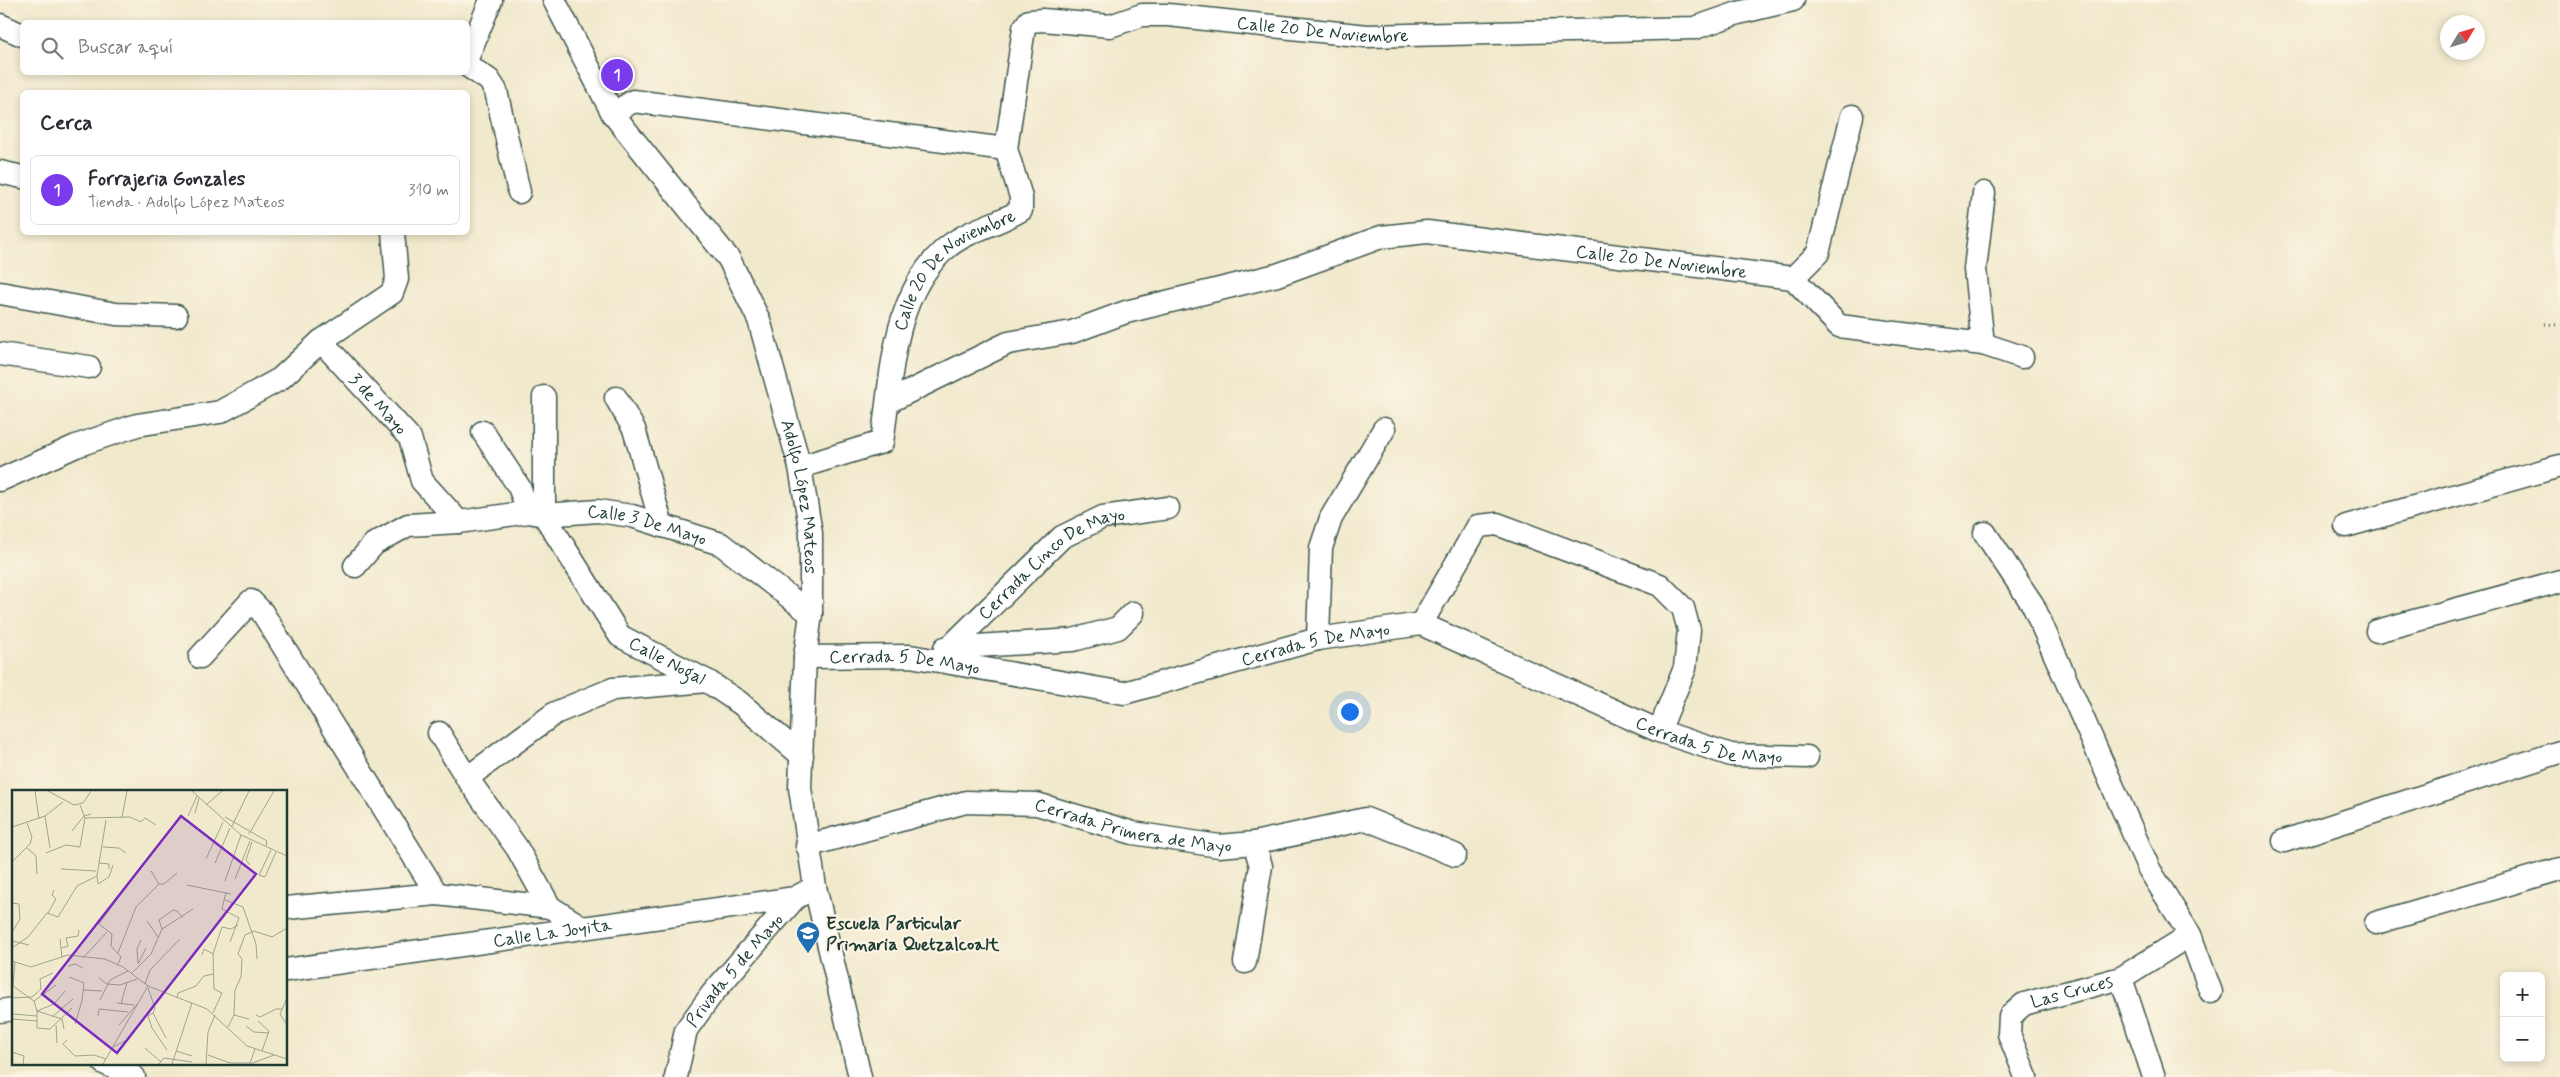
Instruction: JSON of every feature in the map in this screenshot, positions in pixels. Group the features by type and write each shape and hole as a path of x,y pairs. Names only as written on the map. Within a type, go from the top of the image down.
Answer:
{"street":[{"path":"470,51 491,0"},
{"name":"Adolfo López Mateos","path":"554,0 613,114 729,259 759,320 800,467 812,534 811,614 805,658 800,788 807,846 815,887 860,1077"},
{"name":"Calle 20 De Noviembre","path":"800,467 882,442 899,330 918,282 944,249 975,231 1011,217 1021,210 1020,197 1006,149 1024,28 1029,21 1043,20 1110,26 1142,16 1168,15 1367,36 1695,28 1738,13 1793,0"},
{"path":"0,25 20,34"},
{"path":"470,67 489,80 496,92 519,192"},
{"path":"613,114 634,101 1006,149"},
{"path":"1852,116 1818,253 1793,278 1839,326 1983,344 2022,357"},
{"path":"0,172 20,177"},
{"path":"1983,344 1975,269 1984,193"},
{"name":"Calle 20 De Noviembre","path":"888,402 1008,343 1072,332 1126,312 1277,275 1381,237 1426,232 1793,278"},
{"path":"0,480 76,446 137,424 220,412 280,379 321,341 392,293 397,279 393,235"},
{"path":"0,293 116,314 176,316"},
{"name":"3 de Mayo","path":"321,341 410,438 422,481 459,522"},
{"path":"0,354 90,367"},
{"path":"537,513 544,397"},
{"path":"616,398 634,429 662,526"},
{"path":"1318,639 1321,548 1331,518 1384,429"},
{"name":"Calle Nogal","path":"483,432 620,636 707,681 740,703 802,756"},
{"path":"2346,526 2560,466"},
{"name":"Cerrada Cinco De Mayo","path":"950,647 1062,537 1103,517 1168,508"},
{"name":"Calle 3 De Mayo","path":"355,566 374,544 408,525 459,522 537,513 598,510 632,516 721,544 811,614"},
{"path":"1421,624 1478,526 1497,524 1660,585 1683,608 1688,630 1685,668 1659,731"},
{"path":"1985,533 2033,605 2148,870 2190,935 2211,992"},
{"path":"2377,631 2560,581"},
{"path":"200,657 250,601 262,612 437,894"},
{"path":"910,656 950,647 1073,640 1118,628 1133,613"},
{"name":"Cerrada 5 De Mayo","path":"805,658 910,656 1124,693 1318,639 1421,624 1659,731 1731,755 1808,757"},
{"path":"467,778 555,713 605,692 613,689 707,681"},
{"path":"439,734 467,778 517,848 550,907"},
{"path":"2284,841 2560,752"},
{"name":"Cerrada Primera de Mayo","path":"807,846 966,802 1037,804 1133,833 1219,846 1254,843 1366,819 1455,855"},
{"path":"1245,962 1261,866 1254,843"},
{"path":"2376,923 2560,869"},
{"name":"Calle La Joyita","path":"288,970 795,898 815,887"},
{"path":"288,908 437,894 550,907 582,927"},
{"name":"Privada 5 de Mayo","path":"676,1077 686,1030 712,994 795,898"},
{"name":"Las Cruces","path":"2026,1077 2009,1034 2010,1016 2024,1004 2122,978 2190,935"},
{"path":"2122,978 2154,1077"},
{"path":"106,1064 134,1077"}],"path":[{"path":"2545,324 2560,326"}],"place":[{"name":"Forrajeria Gonzales","path":"617,75"},
{"name":"Escuela Particular Primaria Quetzalcoalt","path":"808,954"}]}
